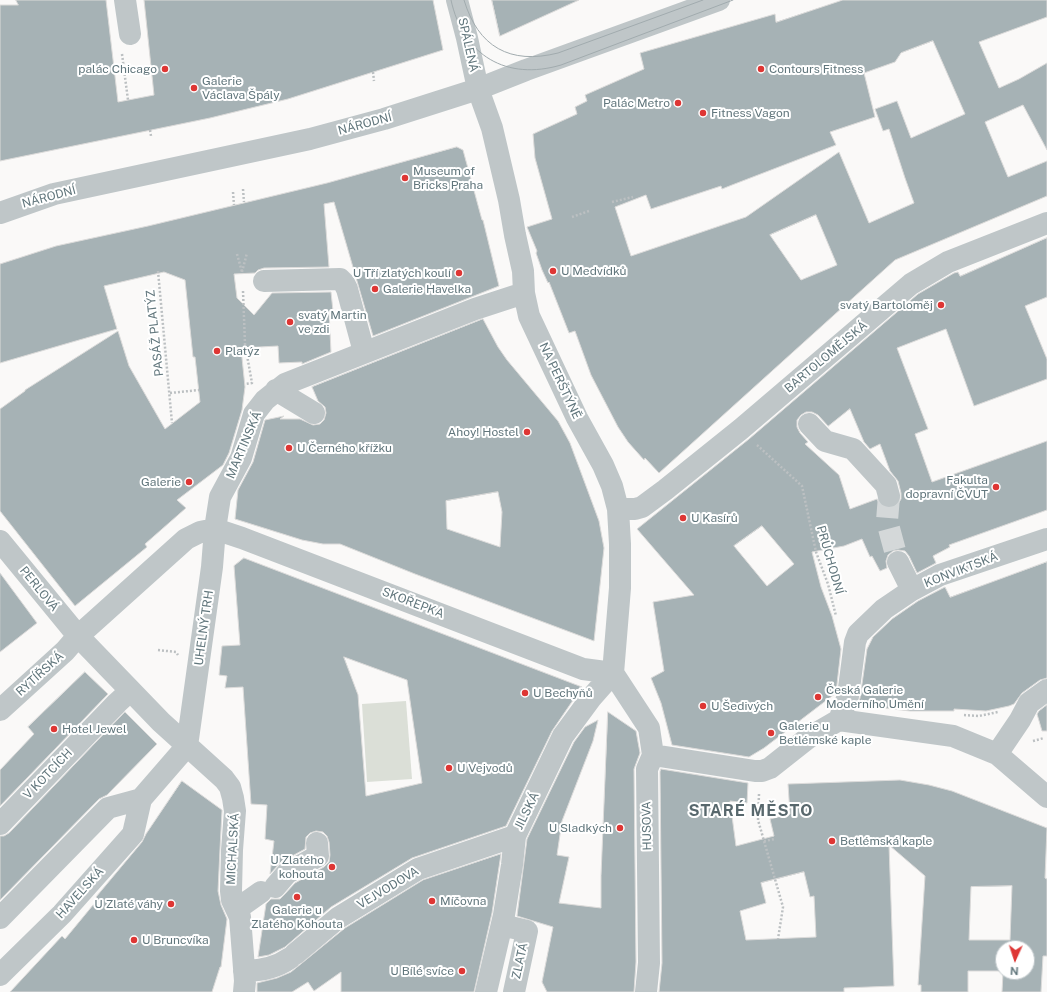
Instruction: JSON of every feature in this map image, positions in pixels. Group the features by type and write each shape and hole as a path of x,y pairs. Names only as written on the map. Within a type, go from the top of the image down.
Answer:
{"street":[{"path":"125,0 126,42"},
{"name":"SPÁLENÁ","path":"457,0 478,89"},
{"name":"NÁRODNÍ","path":"0,213 54,194 317,137 384,119 478,89 719,0"},
{"name":"NA PERŠTÝNĚ","path":"478,89 492,128 509,200 523,271 524,293 529,316 577,418 603,465 612,486 618,509 620,588 613,673"},
{"name":"BARTOLOMĚJSKÁ","path":"618,509 634,509 642,507 665,490 741,429 911,284 948,262 1047,223"},
{"path":"264,281 340,279 347,289 364,352"},
{"name":"MARTINSKÁ","path":"215,529 220,497 241,458 254,414 276,390 297,378 475,309 524,293"},
{"path":"276,390 314,413"},
{"path":"809,424 825,441 853,449 886,485 889,496"},
{"path":"0,918 108,808 140,799 187,746 130,691 78,636 186,539 200,532 215,529"},
{"name":"SKOŘEPKA","path":"215,529 584,668 613,673"},
{"name":"UHELNÝ TRH","path":"187,746 214,553 215,529"},
{"name":"KONVIKTSKÁ","path":"839,720 848,696 855,642 858,634 884,609 912,590 940,575 1047,539"},
{"name":"PERLOVÁ","path":"0,541 78,636"},
{"path":"898,562 912,590"},
{"name":"RYTÍŘSKÁ","path":"0,710 65,651 78,636"},
{"name":"HUSOVA","path":"613,673 649,728 653,755 647,769 649,963 646,992"},
{"name":"JILSKÁ","path":"486,992 502,925 512,865 515,836 564,736 591,698 613,673"},
{"path":"997,754 1020,720 1029,703 1047,690"},
{"name":"V KOTCÍCH","path":"0,824 130,691"},
{"path":"653,755 762,771 770,768 808,738 839,720 953,736 997,754 1047,797"},
{"name":"MICHALSKÁ","path":"187,746 224,779 230,787 233,798 235,811 231,891 232,900 240,917 245,981 244,992"},
{"name":"HAVELSKÁ","path":"0,975 62,914 133,834 140,799"},
{"name":"VEJVODOVA","path":"244,971 258,971 282,963 293,956 338,918 418,869 515,836"},
{"path":"237,909 268,889 287,873 318,856 317,843"},
{"name":"ZLATÁ","path":"502,925 527,931 514,992"}],"path":[{"path":"126,42 128,100"},
{"path":"373,72 374,81"},
{"path":"150,130 151,136"},
{"path":"243,190 244,202"},
{"path":"233,192 234,205"},
{"path":"612,202 632,197"},
{"path":"572,217 589,211"},
{"path":"242,272 247,253"},
{"path":"237,254 243,277"},
{"name":"PASÁŽ PLATÝZ","path":"158,271 172,423"},
{"path":"243,290 246,344 252,383"},
{"name":"PASÁŽ PLATÝZ","path":"170,393 199,390"},
{"name":"PRŮCHODNÍ","path":"741,429 802,486 816,552 828,584 836,616"},
{"path":"759,790 758,820 783,907 778,939"},
{"path":"764,842 775,839"}],"shaded area":[{"path":"406,701 412,779 367,782 362,704"}],"building":[{"path":"16,0 106,0 118,102 154,95 144,0 433,0 443,50 288,99 210,118 0,161 0,5 18,5"},
{"path":"492,0 579,0 500,36"},
{"path":"843,0 1047,0 1047,17 979,42 999,88 1019,79 1047,63 1047,150 1023,105 985,122 1008,177 1047,161 1047,196 895,260 659,473 645,458 644,460 628,442 618,427 591,375 575,331 569,333 549,282 548,283 542,270 536,253 537,251 527,227 552,219 535,158 533,134 577,114 575,107 587,101 585,95 644,69 640,53 775,14 776,22","holes":["933,41 965,114 911,138 897,101 875,109 883,131 889,129 914,203 869,223 839,152 746,217 631,256 615,207 646,195 651,209 721,186 722,189 836,145 830,132 875,117 864,73 895,62 901,53","816,215 837,265 801,280 770,235"]},
{"path":"457,147 463,150 483,220 499,286 373,336 334,202 324,204 329,267 264,268 255,273 234,274 237,298 254,315 272,293 331,292 333,311 329,311 331,352 302,364 302,362 279,363 278,346 241,348 245,387 242,410 229,453 223,465 177,500 186,508 145,544 147,547 75,606 0,511 0,409 25,390 118,331 129,366 165,429 200,402 195,357 193,357 185,280 164,272 104,286 117,329 0,363 0,264 56,246 148,226 327,183"},
{"path":"1047,238 1047,297 1025,306 1047,359 1047,379 974,406 946,329 897,348 928,429 915,434 932,482 1047,441 1047,510 949,545 950,547 933,556 936,563 917,573 905,551 898,550 893,551 888,555 886,561 887,568 880,571 872,556 870,557 862,539 844,546 812,552 821,587 832,616 841,649 836,693 764,748 749,757 672,745 661,703 651,678 664,671 653,602 694,595 637,529 749,439 918,294 954,273 958,272 960,276","holes":["850,409 864,442 870,449 880,444 890,471 898,481 901,499 893,508 885,508 880,505 877,499 850,509 839,475 805,444 808,442 797,427 797,420 806,412 812,412 818,415 828,426","762,526 794,564 767,586 734,546"]},
{"path":"483,319 507,360 558,421 570,443 599,521 604,548 594,641 415,574 340,544 323,544 302,540 235,519 238,490 253,462 265,420 284,416 280,419 300,419 313,425 320,424 324,420 326,413 325,407 318,401 312,387","holes":["498,492 502,512 500,547 447,529 446,501"]},
{"path":"244,558 582,687 552,731 506,826 412,858 331,907 285,947 269,955 258,957 266,904 271,899 280,899 295,883 324,867 329,862 330,855 327,836 323,832 316,831 310,833 306,837 305,849 281,862 270,874 274,841 265,839 267,805 251,804 243,687 225,688 227,676 219,675 222,646 240,645 234,566","holes":["344,657 407,680 422,783 366,796 358,695"]},
{"path":"1047,562 1047,678 1040,680 1022,693 1014,704 986,711 954,709 954,711 910,711 858,705 867,649 873,637 892,619 918,601 945,587 950,597"},
{"path":"0,573 37,623 0,652"},
{"path":"85,672 108,694 0,806 0,770 34,734 28,727"},
{"path":"1047,705 1047,731 1042,731 1037,714"},
{"path":"125,712 157,744 107,795 99,799 0,900 0,836 4,836 9,833"},
{"path":"608,712 636,731 640,753 634,769 636,962 634,992 547,992 542,982 553,927 517,916 527,839 574,742 585,727 598,720 593,741 562,821 557,855 569,857 559,903 601,908"},
{"path":"661,769 748,783 747,803 730,801 736,846 774,836 770,819 790,814 788,784 900,780 952,791 1047,828 1045,878 1047,879 1047,956 1043,956 1041,992 1002,992 1003,980 1035,980 1035,940 1010,940 1012,886 971,887 969,940 995,940 995,971 968,971 968,992 921,992 921,985 918,985 925,876 889,845 894,986 844,988 844,992 659,992 662,963","holes":["804,872 810,897 814,896 816,937 746,940 740,911 766,903 761,883"]},
{"path":"182,781 222,810 218,891 221,905 227,919 221,967 212,992 10,992 62,936 65,939 98,899 96,897 142,842"},
{"path":"501,854 492,913 474,992 341,992 341,972 314,991 308,982 292,992 257,992 257,983 277,978 291,972 345,928 423,880"}],"tunnel":[{"path":"889,496 887,521 898,562"}],"tram line":[{"path":"451,0 457,20 466,36 477,49 490,60 506,66 523,69 541,69 561,65 733,0"},
{"path":"464,0 470,16 478,30 487,41 498,49 511,54 525,56 541,56 558,53 703,0"}],"place":[{"name":"palác Chicago","path":"165,69"},
{"name":"Contours Fitness","path":"761,69"},
{"name":"Galerie Václava Špály","path":"194,88"},
{"name":"Palác Metro","path":"678,103"},
{"name":"Fitness Vagon","path":"703,113"},
{"name":"Museum of Bricks Praha","path":"405,178"},
{"name":"U Medvídků","path":"553,271"},
{"name":"U Tří zlatých koulí","path":"459,273"},
{"name":"Galerie Havelka","path":"375,289"},
{"name":"svatý Bartoloměj","path":"941,305"},
{"name":"svatý Martin ve zdi","path":"290,322"},
{"name":"Platýz","path":"217,351"},
{"name":"Ahoy! Hostel","path":"527,432"},
{"name":"U Černého křížku","path":"289,448"},
{"name":"Galerie","path":"189,482"},
{"name":"Fakulta dopravní ČVUT","path":"996,487"},
{"name":"U Kasírů","path":"683,518"},
{"name":"U Bechyňů","path":"525,693"},
{"name":"Česká Galerie Moderního Umění","path":"818,697"},
{"name":"U Šedivých","path":"703,706"},
{"name":"Hotel Jewel","path":"54,729"},
{"name":"Galerie u Betlémské kaple","path":"771,733"},
{"name":"U Vejvodů","path":"449,768"},
{"name":"U Sladkých","path":"620,828"},
{"name":"Betlémská kaple","path":"832,841"},
{"name":"U Zlatého kohouta","path":"332,867"},
{"name":"Galerie u Zlatého Kohouta","path":"297,897"},
{"name":"Míčovna","path":"432,901"},
{"name":"U Zlaté váhy","path":"171,904"},
{"name":"U Bruncvíka","path":"134,940"},
{"name":"U Bílé svíce","path":"462,971"}],"district":[{"name":"STARÉ MĚSTO","path":"751,811"}]}
